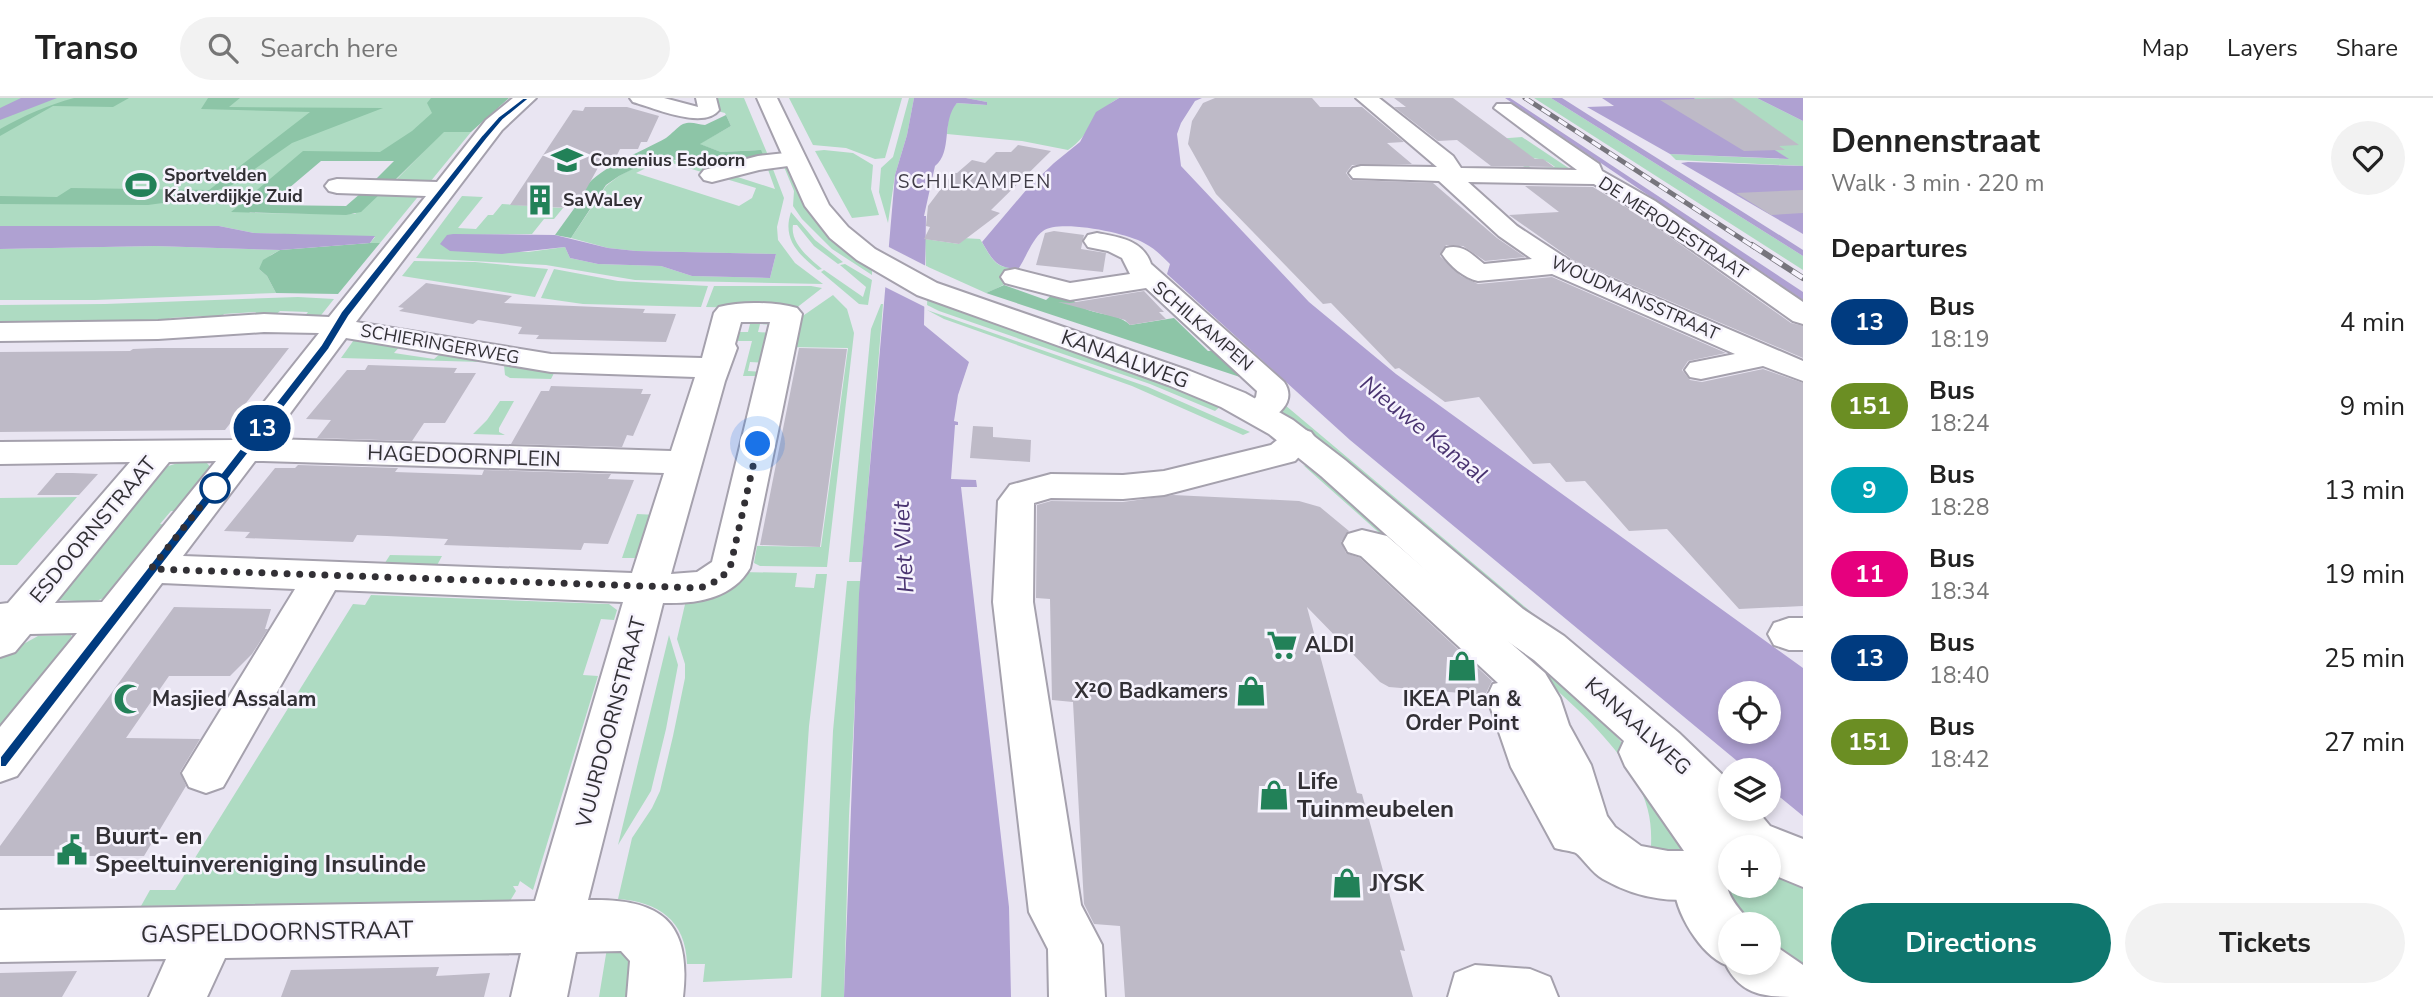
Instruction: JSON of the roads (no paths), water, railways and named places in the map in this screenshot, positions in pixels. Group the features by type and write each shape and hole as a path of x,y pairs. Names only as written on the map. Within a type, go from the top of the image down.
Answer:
{"street":[{"path":"0,762 494,125 526,98"},
{"path":"640,98 700,114 709,110 706,98"},
{"name":"KANAALWEG","path":"767,98 825,219 852,245 873,260 927,289 1151,367 1258,413 1299,439 1508,621 1536,652 1603,712 1641,751 1739,912"},
{"name":"WOUDMANSSTRAAT","path":"1366,98 1445,161 1455,181 1508,231 1558,265 1803,372"},
{"path":"1504,108 1591,169 1588,175"},
{"path":"1425,120 1492,176"},
{"path":"712,175 758,163 794,159"},
{"path":"1361,173 1455,181 1547,182"},
{"name":"DE MERODESTRAAT","path":"1455,181 1492,176 1547,182 1588,175 1599,177 1646,206 1803,315"},
{"path":"337,186 444,189"},
{"path":"1097,241 1115,244 1134,254 1138,267 1153,279"},
{"path":"1455,254 1478,273 1558,265"},
{"name":"SCHILKAMPEN","path":"1014,277 1070,292 1153,279 1273,389 1272,400 1258,413"},
{"name":"VUURDOORNSTRAAT","path":"539,997 554,928 648,588 713,368 722,348 720,344 730,313 787,314 730,568 719,580 700,588 648,588"},
{"name":"SCHIERINGERWEG","path":"0,332 158,330 264,323 338,327 551,363 713,368"},
{"path":"1701,370 1767,356"},
{"path":"1077,997 1075,945 1056,912 1013,602 1016,501 1023,493 1051,486 1122,487 1164,483 1283,453 1299,439"},
{"name":"HAGEDOORNPLEIN","path":"0,453 244,450 685,463"},
{"name":"ESDOORNSTRAAT","path":"6,626 159,451"},
{"path":"1362,543 1373,545 1529,685 1542,701 1518,710 1545,786 1585,851 1623,884 1644,894 1718,915"},
{"path":"151,569 648,588"},
{"path":"206,774 323,576"},
{"path":"6,626 113,617"},
{"path":"1781,854 1803,863"},
{"name":"GASPELDOORNSTRAAT","path":"0,936 621,925 635,928 647,936 655,948 659,963 655,997"},
{"path":"177,997 209,934"},
{"path":"1476,997 1475,993 1530,997"}],"water":[{"path":"21,98 57,98 0,120 0,108"},
{"name":"Het Vliet","path":"914,98 966,98 987,102 987,105 957,103 949,118 944,153 935,166 924,216 924,325 969,362 958,395 954,421 958,422 958,425 955,425 951,479 976,480 977,487 961,487 1009,907 1011,997 844,997 859,594 895,175"},
{"name":"Nieuwe Kanaal","path":"1119,98 1202,98 1195,101 1177,134 1181,166 1309,302 1396,374 1803,668 1803,816 1781,798 1781,758 1734,758 1350,440 1167,274 1170,264 1151,247 1135,239 1109,232 1063,226 1039,234 1019,268 1005,267 996,262 982,242 1027,189 1080,142 1096,112"},
{"path":"1505,98 1510,98 1803,292 1803,300"},
{"path":"1551,98 1562,98 1803,250 1803,256"},
{"path":"1602,98 1694,98 1789,159 1670,154 1587,107 1614,106"},
{"path":"1757,98 1803,98 1803,121"},
{"path":"1681,163 1803,166 1803,234"},
{"path":"0,226 219,226 254,233 375,236 370,243 280,250 155,246 0,249"},
{"path":"447,235 555,235 608,248 636,251 776,254 770,278 692,276 661,266 598,264 570,258 565,247 502,254 450,251 440,244"}],"railway":[{"path":"1525,98 1754,247"},
{"path":"1752,245 1803,278"}],"place":[{"name":"Comenius Esdoorn","path":"567,160"},
{"name":"Sportvelden Kalverdijkje Zuid","path":"141,185"},
{"name":"SaWaLey","path":"540,200"},
{"name":"ALDI","path":"1282,645"},
{"name":"IKEA Plan & Order Point","path":"1462,666"},
{"name":"X²O Badkamers","path":"1251,691"},
{"name":"Masjied Assalam","path":"129,699"},
{"name":"Life Tuinmeubelen","path":"1274,795"},
{"name":"Buurt- en Speeltuinvereniging Insulinde","path":"72,850"},
{"name":"JYSK","path":"1347,883"}],"district":[{"name":"SCHILKAMPEN","path":"975,181"}]}
